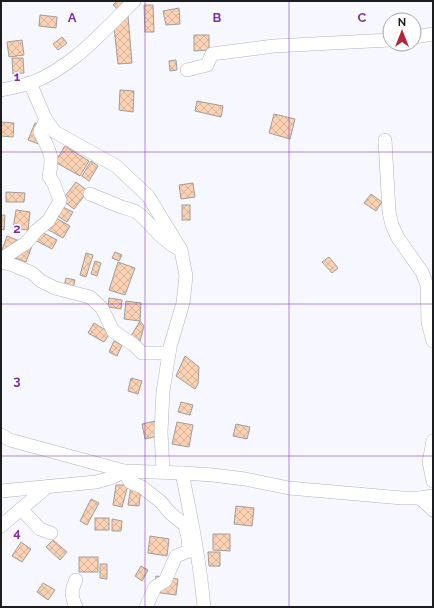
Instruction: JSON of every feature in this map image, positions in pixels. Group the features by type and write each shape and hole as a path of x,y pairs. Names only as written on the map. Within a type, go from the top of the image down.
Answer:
{"street":[{"path":"1,90 30,83 74,59 134,1"},
{"path":"422,36 433,34"},
{"path":"187,70 207,66 212,54 274,46 382,40"},
{"path":"30,83 46,120 54,132 116,166 148,196 180,250 186,276 183,302 169,353 162,391 161,432 163,472"},
{"path":"1,260 26,243 36,231 48,221 60,201 54,184 49,176 51,154 40,132 46,120"},
{"path":"384,140 392,225 398,238 422,272 427,284 428,323 433,341"},
{"path":"90,194 138,212 169,244 180,250"},
{"path":"1,260 32,273 42,281 59,289 90,297 102,308 114,331 134,345 142,353 169,353"},
{"path":"1,435 17,442 124,471 182,473 245,479 289,488 402,498 433,496"},
{"path":"433,441 429,462 433,481"},
{"path":"1,491 96,482 111,478 124,471"},
{"path":"124,471 130,482 142,487 161,502 170,513 185,525 188,538 189,551 176,556 165,581 155,586 146,607"},
{"path":"182,473 196,541 204,607"},
{"path":"1,526 47,487"},
{"path":"420,498 433,510"},
{"path":"21,509 40,529 51,533"},
{"path":"76,580 72,590 72,598 76,607"}],"building":[{"path":"117,1 130,1 120,11 113,5"},
{"path":"144,5 153,5 154,32 145,32"},
{"path":"179,8 180,24 166,25 163,11"},
{"path":"40,15 57,17 56,28 39,26"},
{"path":"128,16 132,63 118,64 113,18"},
{"path":"194,35 209,35 209,50 194,51"},
{"path":"62,37 67,43 58,50 53,44"},
{"path":"22,40 24,55 9,57 7,42"},
{"path":"12,58 23,58 24,73 13,74"},
{"path":"176,60 177,70 170,71 169,61"},
{"path":"120,90 134,91 133,112 119,110"},
{"path":"197,101 223,106 221,117 195,111"},
{"path":"274,114 295,119 290,139 269,133"},
{"path":"1,122 14,123 13,137 1,136"},
{"path":"35,123 48,128 46,136 51,138 47,147 28,140"},
{"path":"65,146 89,161 80,176 55,162"},
{"path":"91,161 98,166 89,181 82,176"},
{"path":"76,182 88,191 74,209 62,200"},
{"path":"193,183 195,197 181,199 179,185"},
{"path":"6,192 25,193 24,202 6,202"},
{"path":"371,194 382,202 376,211 364,203"},
{"path":"182,205 190,205 190,220 182,220"},
{"path":"61,206 73,212 67,222 56,215"},
{"path":"16,210 30,212 28,230 13,228"},
{"path":"1,215 5,215 4,230 1,229"},
{"path":"54,217 70,226 63,238 47,229"},
{"path":"34,228 57,240 52,249 29,237"},
{"path":"7,236 32,246 26,262 1,253"},
{"path":"115,252 122,255 119,261 112,258"},
{"path":"86,253 93,255 86,277 80,275"},
{"path":"329,257 338,268 332,273 322,262"},
{"path":"95,261 101,263 97,276 91,274"},
{"path":"118,262 135,268 125,295 109,290"},
{"path":"66,278 75,280 73,288 64,286"},
{"path":"109,298 122,300 121,309 108,307"},
{"path":"126,301 141,303 140,321 124,319"},
{"path":"140,321 144,326 140,341 131,336"},
{"path":"94,323 110,333 104,342 88,333"},
{"path":"114,341 122,345 117,356 109,352"},
{"path":"185,356 199,367 198,384 195,389 176,376"},
{"path":"131,378 142,381 138,394 128,391"},
{"path":"181,402 193,405 190,415 178,412"},
{"path":"155,421 158,436 145,439 142,424"},
{"path":"177,422 193,425 189,447 172,444"},
{"path":"236,424 250,427 247,439 233,436"},
{"path":"116,485 128,485 122,507 113,505"},
{"path":"131,486 141,488 139,506 128,505"},
{"path":"91,499 99,503 87,525 80,521"},
{"path":"236,506 254,508 252,526 234,524"},
{"path":"95,518 109,518 109,530 95,530"},
{"path":"112,519 122,521 121,531 112,531"},
{"path":"213,534 230,534 230,551 213,550"},
{"path":"150,536 169,539 167,556 148,553"},
{"path":"53,540 67,552 60,560 46,547"},
{"path":"21,542 31,549 22,562 12,556"},
{"path":"208,552 220,552 220,566 209,566"},
{"path":"79,557 98,557 98,572 79,572"},
{"path":"100,564 107,564 107,579 100,578"},
{"path":"141,566 148,570 142,581 135,576"},
{"path":"156,576 178,579 176,595 153,592"},
{"path":"43,583 55,590 48,600 37,592"}]}
